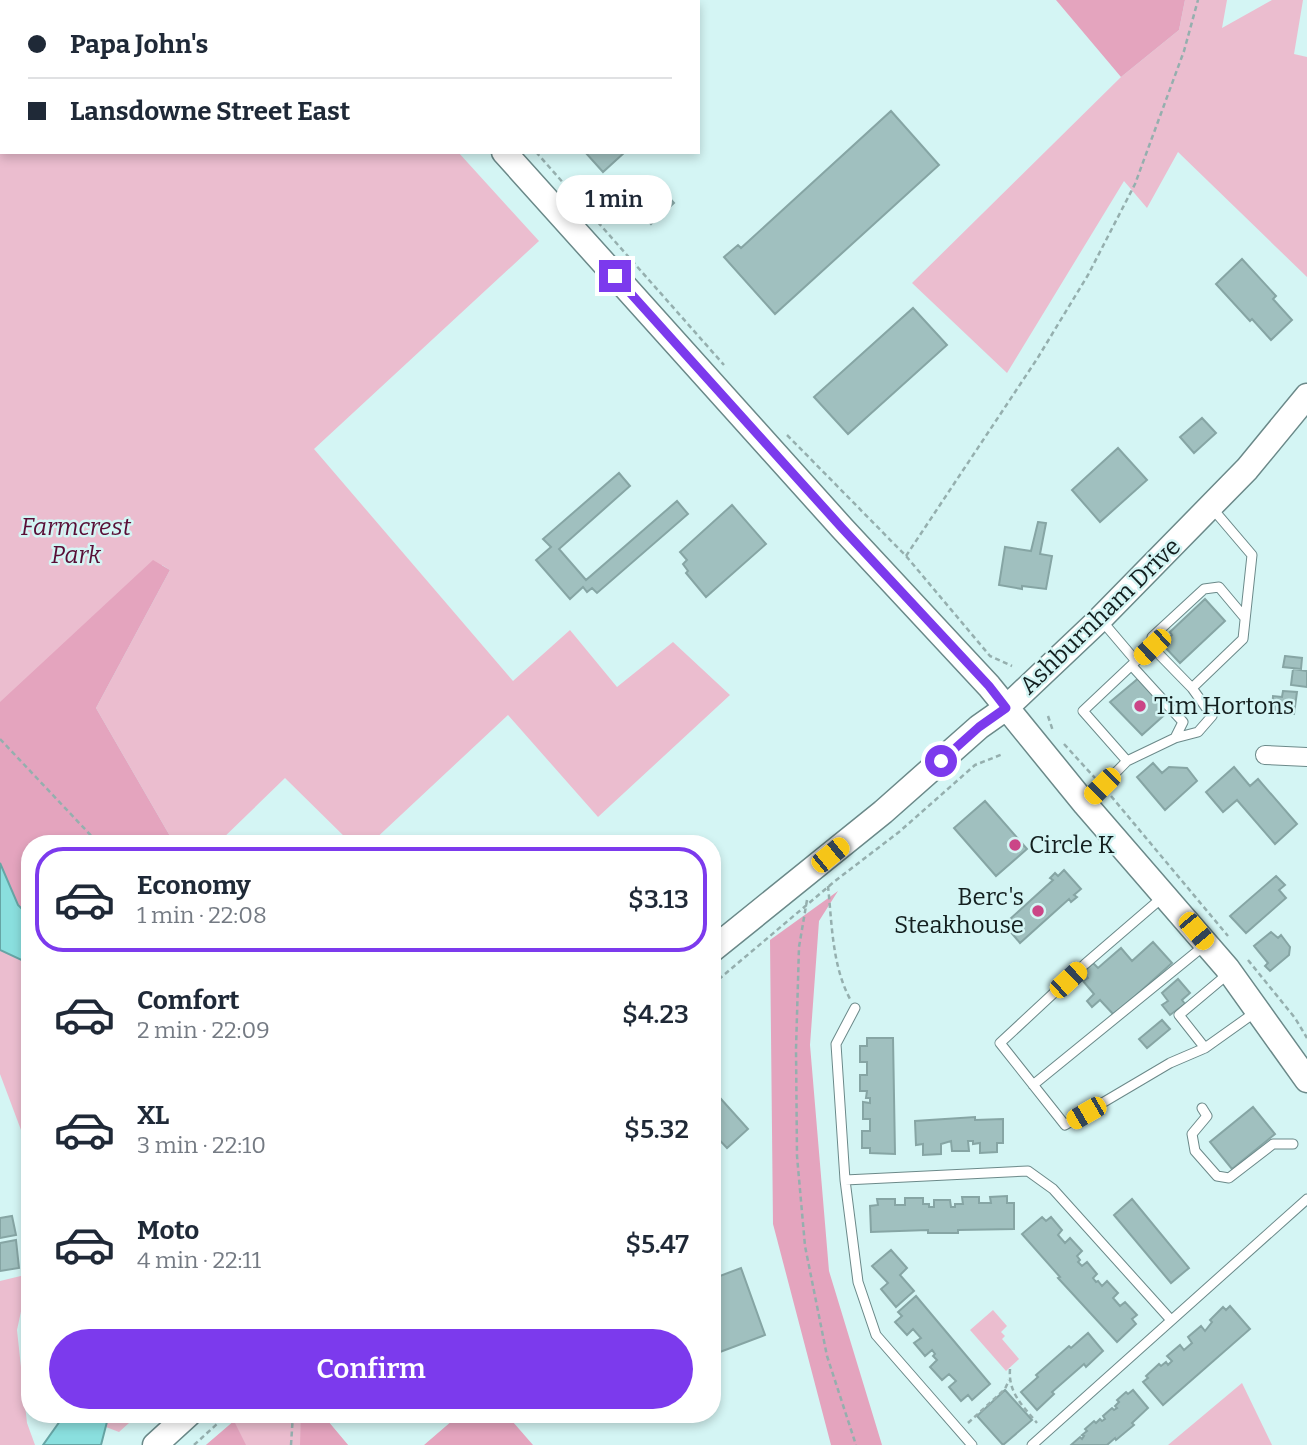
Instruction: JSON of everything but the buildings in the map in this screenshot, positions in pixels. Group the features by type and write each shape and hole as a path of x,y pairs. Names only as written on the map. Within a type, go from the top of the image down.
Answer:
{"main road":[{"path":"506,154 1006,708 1085,804 1165,894 1219,942 1238,964 1256,1011 1307,1080"},
{"name":"Ashburnham Drive","path":"721,944 820,878 883,812 979,727 1006,708 1100,619 1247,469 1307,396"},
{"path":"155,1445 179,1423"}],"street":[{"path":"1265,754 1307,757"}],"lane":[{"path":"1192,688 1243,639 1252,555 1210,506"},
{"path":"1085,804 1127,761 1175,738 1198,732 1212,716 1192,688 1152,647 1152,638 1204,589 1219,587 1245,618"},
{"path":"1100,619 1183,722 1175,738"},
{"path":"1127,761 1083,711 1152,647"},
{"path":"1165,894 1000,1044 1065,1125 1170,1063 1205,1048 1256,1011"},
{"path":"1033,1085 1219,942"},
{"path":"1205,1048 1179,1015 1238,964"},
{"path":"855,1008 836,1044 845,1180 858,1282 876,1335 972,1445"},
{"path":"1202,1108 1207,1116 1192,1134 1195,1151 1217,1176 1229,1178 1273,1144 1293,1144"},
{"path":"845,1180 1028,1171 1053,1189 1171,1320"},
{"path":"1032,1445 1307,1199"}],"path":[{"path":"905,556 1037,359 1088,275 1135,184 1184,51 1198,0"},
{"path":"538,154 732,373"},
{"path":"781,429 905,556 990,656 1012,666"},
{"path":"1048,716 1054,734"},
{"path":"0,739 91,835"},
{"path":"1062,742 1102,786 1219,942"},
{"path":"856,1445 827,1356 804,1233 797,1156 796,1049 799,947 806,905 820,878 899,832 975,765 1003,754"},
{"path":"721,977 806,905 820,878"},
{"path":"820,878 841,982 855,1008"},
{"path":"1238,964 1295,1018 1307,1038"},
{"path":"960,1431 1004,1389 1009,1380 1010,1369"},
{"path":"1009,1380 1016,1398 1045,1433"},
{"path":"194,1445 218,1423"},
{"path":"291,1445 292,1423"}],"green space":[{"path":"1185,0 1227,0 1222,28 1272,0 1303,0 1294,54 1307,57 1307,277 1178,152 1147,208 1124,181 1007,373 912,283 1121,77 1179,30"},
{"name":"Farmcrest Park","path":"0,154 460,154 539,241 314,449 513,681 570,630 617,687 673,642 730,695 598,817 508,715 380,835 343,835 285,778 226,835 169,835 96,708 170,570 162,565 34,835 21,835 21,1130 0,1074"},
{"path":"21,1276 21,1311 17,1330 21,1367 21,1423 27,1423 35,1445 0,1445 0,1281"},
{"path":"993,1310 1007,1326 1001,1332 1005,1336 1002,1339 1019,1359 1006,1371 970,1330"},
{"path":"1242,1383 1272,1445 1168,1445"},
{"path":"102,1423 129,1423 119,1432"},
{"path":"232,1423 330,1423 348,1445 206,1445"}],"shaded area":[{"path":"1056,0 1185,0 1179,30 1121,77"},
{"path":"153,560 170,570 96,708 169,835 21,835 21,908 0,863 0,702"},
{"path":"838,891 819,921 810,1045 829,1271 882,1445 831,1445 773,1224 770,940"},
{"path":"235,1423 246,1445 206,1445"},
{"path":"301,1423 330,1423 348,1445 300,1445"},
{"path":"450,1423 514,1423 533,1445 424,1445"}],"water":[{"path":"0,863 21,908 21,960 0,950"},
{"path":"59,1423 107,1423 101,1445 43,1445"}],"place":[{"name":"Tim Hortons","path":"1140,706"},
{"name":"Circle K","path":"1015,845"},
{"name":"Berc's Steakhouse","path":"1038,911"}],"route":[{"path":"615,276 842,528 989,686 1006,708 979,727 941,761"}]}
